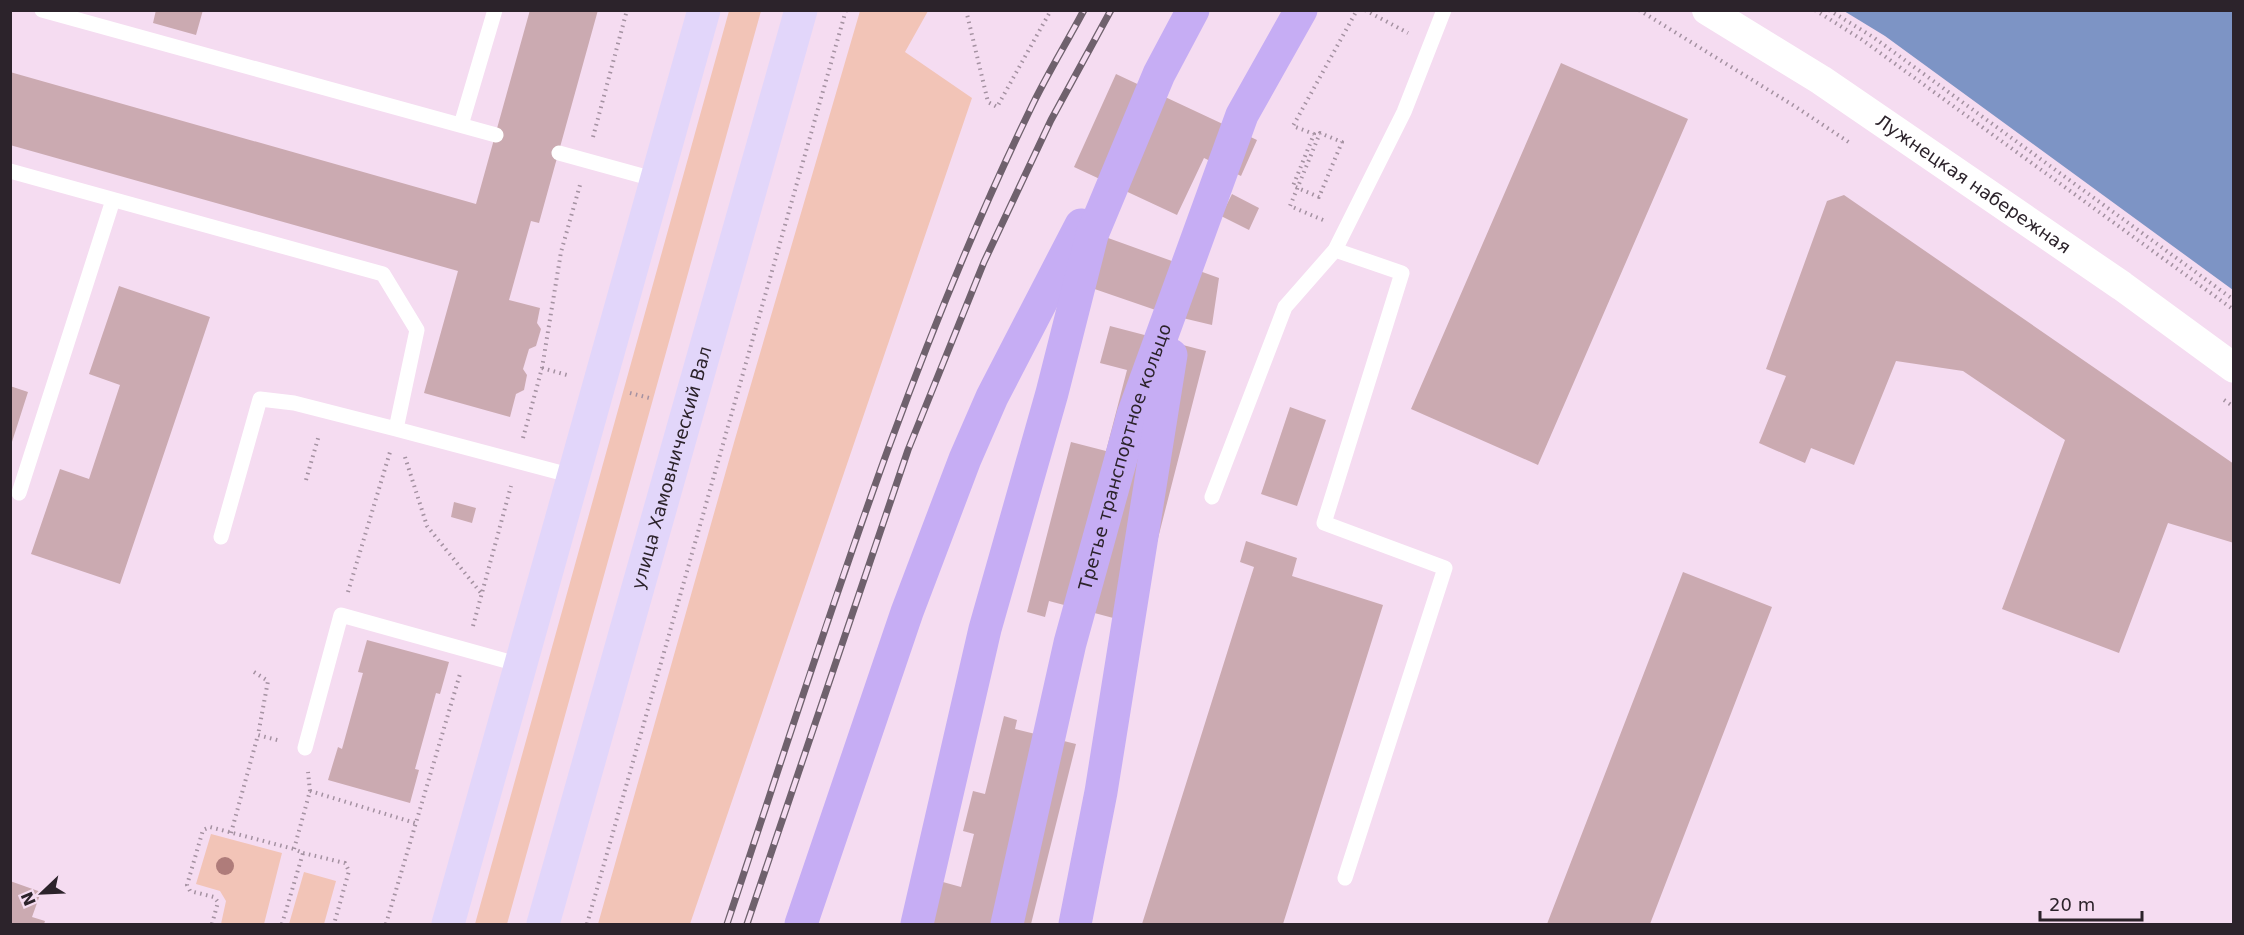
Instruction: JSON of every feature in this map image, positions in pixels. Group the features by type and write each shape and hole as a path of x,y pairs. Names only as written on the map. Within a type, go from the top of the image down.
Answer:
{"main road":[{"path":"448,924 704,10"},
{"name":"улица Хамовнический Вал","path":"543,924 801,10"},
{"path":"801,924 907,612 965,459 992,397 1193,10"},
{"name":"Третье транспортное кольцо","path":"1007,924 1070,643 1133,415 1242,115 1301,10"},
{"path":"917,924 985,629 1052,393 1092,235 1159,74"},
{"path":"1075,924 1101,792 1184,273"}],"street":[{"name":"Лужнецкая набережная","path":"1707,10 1821,80 2122,286 2234,368"}],"lane":[{"path":"42,10 496,135"},
{"path":"461,126 495,10"},
{"path":"1212,497 1285,307 1335,250 1404,112 1444,10"},
{"path":"559,153 657,180"},
{"path":"10,171 383,274 417,330 396,429"},
{"path":"19,494 113,200"},
{"path":"1335,250 1402,273 1324,523 1445,568 1345,878"},
{"path":"221,537 260,399 294,403 573,476"},
{"path":"305,748 341,615 521,665"}],"path":[{"path":"574,377 542,368 561,252 627,10"},
{"path":"587,924 846,10"},
{"path":"966,10 988,102 997,107 1051,10"},
{"path":"1290,206 1293,199 1296,191 1299,183 1320,133 1342,142 1319,197 1301,190 1293,186 1314,134 1293,126 1357,10"},
{"path":"1815,10 1861,39 2234,310"},
{"path":"1829,10 1873,37 2234,300"},
{"path":"624,391 652,399"},
{"path":"306,480 326,411"},
{"path":"722,418 730,420"},
{"path":"396,429 427,525 481,593"},
{"path":"341,615 396,429"},
{"path":"231,832 258,735 268,681 254,672"},
{"path":"258,735 305,748 310,791 294,849"},
{"path":"310,791 415,823"},
{"path":"212,924 218,902 214,897 190,891 187,885 203,830 210,827 345,863 349,871 334,924"},
{"path":"282,924 303,853"}],"shaded area":[{"path":"729,11 761,11 507,924 475,924"},
{"path":"860,11 928,11 905,52 972,98 690,924 598,924 735,439"},
{"path":"211,834 282,853 264,924 221,924 226,901 220,891 196,884"},
{"path":"304,872 336,881 324,924 289,924"}],"water":[{"path":"1844,11 2233,11 2233,290 1885,36"}],"building":[{"path":"156,10 203,10 196,35 153,23"},
{"path":"530,10 598,10 539,223 531,221 509,300 540,308 537,323 541,329 536,346 529,349 523,369 527,375 524,390 516,394 510,417 424,393 458,271 10,145 10,72 476,204"},
{"path":"1561,63 1688,119 1538,465 1411,409"},
{"path":"1116,74 1257,140 1241,176 1204,158 1177,215 1074,167"},
{"path":"1232,194 1259,208 1249,230 1221,216"},
{"path":"1844,195 2234,464 2234,543 2168,523 2119,653 2002,609 2065,440 1963,371 1896,361 1854,465 1811,448 1805,463 1759,443 1786,376 1766,369 1827,201"},
{"path":"1097,234 1219,278 1212,325 1170,315 1080,284"},
{"path":"119,286 210,317 120,584 31,554 60,469 89,479 120,385 89,374"},
{"path":"1110,326 1206,351 1136,624 1049,601 1045,617 1027,612 1071,442 1106,451 1127,370 1100,363"},
{"path":"10,386 28,392 11,445 10,445"},
{"path":"1290,407 1326,420 1297,506 1261,494"},
{"path":"454,502 476,508 472,523 451,517"},
{"path":"1246,541 1297,558 1292,576 1383,605 1283,924 1142,924 1254,567 1240,562"},
{"path":"1683,572 1772,607 1650,924 1547,924"},
{"path":"367,640 449,662 440,694 436,693 415,769 419,770 410,803 328,780 338,747 342,749 363,673 358,672"},
{"path":"1004,716 1017,720 1015,729 1076,744 1031,924 921,924 932,879 961,887 974,834 963,831 973,791 985,794"},
{"path":"10,881 41,892 32,917 45,921 44,924 10,924"}],"railway":[{"path":"727,924 865,512 942,309 984,209 1030,110 1084,10"},
{"path":"747,924 908,450 984,262 1051,120 1111,10"}]}
